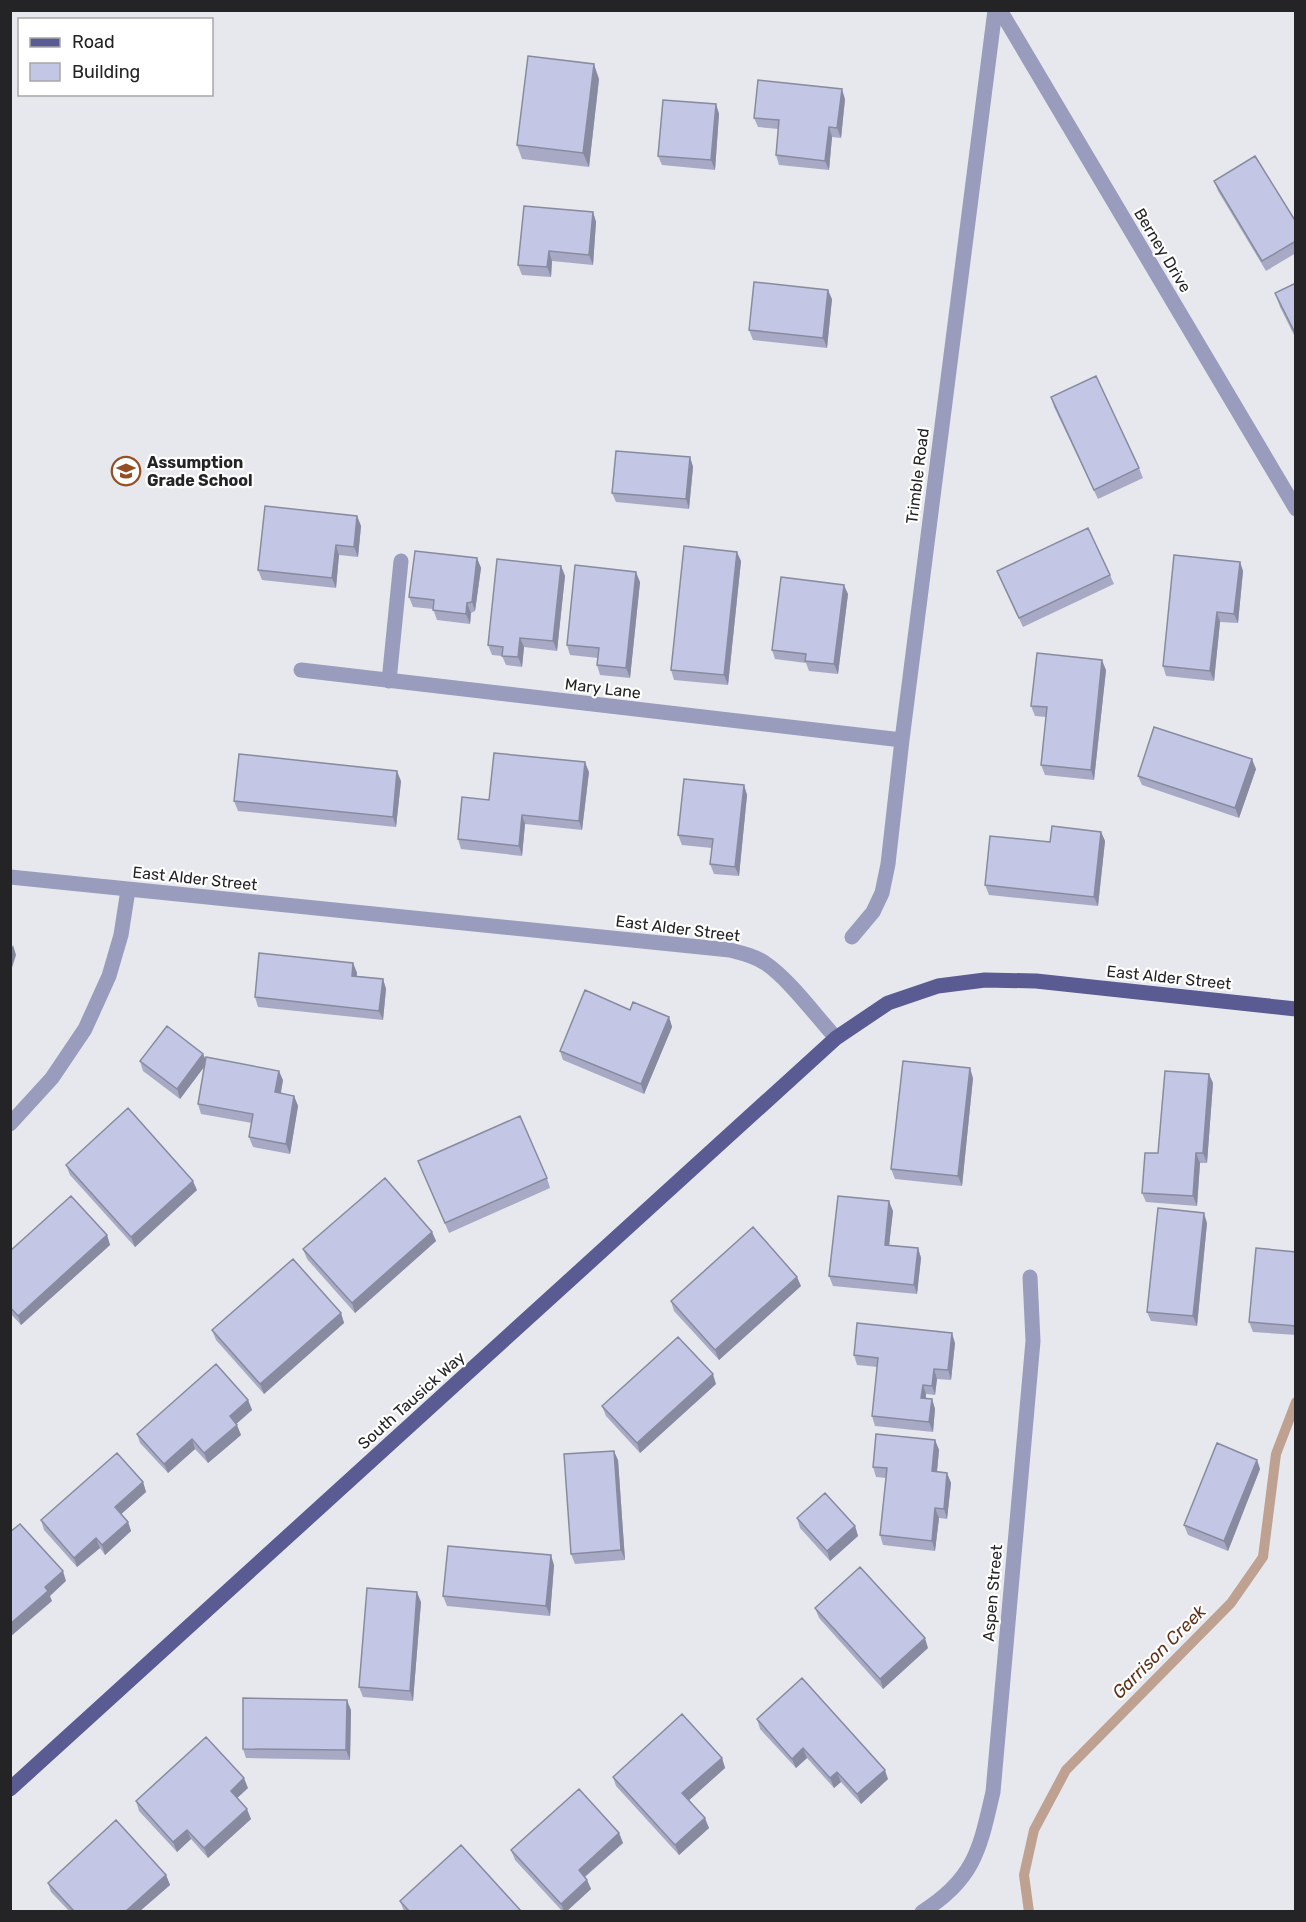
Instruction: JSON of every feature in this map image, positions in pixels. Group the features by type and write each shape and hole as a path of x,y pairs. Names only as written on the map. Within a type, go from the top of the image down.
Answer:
{"main road":[{"name":"East Alder Street","path":"836,1038 888,1003 939,986 985,980 1036,981 1296,1009"},
{"name":"South Tausick Way","path":"10,1789 836,1038"}],"street":[{"name":"Trimble Road","path":"852,937 873,912 882,893 888,864 995,10"},
{"name":"Berney Drive","path":"1000,10 1291,492 1296,508"},
{"path":"389,681 400,561"},
{"name":"Mary Lane","path":"301,670 902,740"},
{"name":"East Alder Street","path":"10,877 730,950 750,955 765,963 780,976 836,1038"},
{"path":"10,1124 52,1078 85,1029 109,976 121,935 128,890"},
{"name":"Aspen Street","path":"922,1911 944,1898 968,1872 983,1837 993,1792 1033,1341 1030,1277"}],"building":[{"path":"528,56 594,64 583,153 517,145"},
{"path":"758,80 842,89 837,128 829,127 825,161 776,155 779,120 754,118"},
{"path":"663,100 716,104 711,160 658,156"},
{"path":"1255,156 1296,222 1296,241 1262,261 1214,181"},
{"path":"524,206 593,212 589,255 549,251 547,267 518,265"},
{"path":"754,282 828,290 823,338 749,330"},
{"path":"1296,283 1296,335 1275,293"},
{"path":"1096,376 1139,468 1094,490 1051,397"},
{"path":"616,451 690,457 686,499 612,493"},
{"path":"265,506 357,516 354,547 336,545 332,578 258,570"},
{"path":"1088,528 1110,575 1019,618 997,571"},
{"path":"684,546 737,552 724,675 671,670"},
{"path":"415,551 477,558 472,602 467,603 466,614 433,610 434,600 409,597"},
{"path":"1174,555 1240,562 1234,614 1217,612 1210,671 1163,666"},
{"path":"497,559 561,566 553,641 520,638 518,657 502,656 503,647 488,645"},
{"path":"575,565 636,572 626,668 597,665 599,648 567,645"},
{"path":"781,577 844,585 834,664 805,661 806,654 772,650"},
{"path":"1037,653 1102,660 1091,770 1041,765 1047,707 1031,706"},
{"path":"1154,727 1252,759 1235,808 1138,776"},
{"path":"494,753 585,762 579,821 522,815 519,846 458,839 462,797 489,800"},
{"path":"239,754 397,771 393,817 234,801"},
{"path":"684,779 744,785 735,867 710,864 713,839 678,835"},
{"path":"1052,826 1101,832 1094,897 985,885 990,836 1050,842"},
{"path":"259,953 353,963 352,976 383,979 379,1011 255,997"},
{"path":"585,990 630,1010 633,1002 669,1017 641,1084 560,1051"},
{"path":"167,1026 203,1054 177,1089 140,1061"},
{"path":"206,1057 279,1071 275,1092 294,1096 286,1144 249,1137 253,1114 198,1104"},
{"path":"903,1061 970,1068 958,1176 891,1169"},
{"path":"1165,1071 1209,1074 1203,1153 1196,1153 1193,1196 1142,1193 1145,1153 1158,1153"},
{"path":"128,1108 193,1181 131,1237 66,1165"},
{"path":"520,1116 547,1178 445,1223 418,1161"},
{"path":"385,1178 432,1232 352,1303 303,1249"},
{"path":"71,1196 107,1235 18,1316 10,1307 10,1251"},
{"path":"838,1196 889,1201 885,1245 918,1248 914,1285 829,1276"},
{"path":"1158,1208 1204,1213 1193,1316 1147,1312"},
{"path":"753,1227 797,1277 715,1350 671,1301"},
{"path":"1256,1248 1296,1252 1296,1326 1249,1322"},
{"path":"293,1259 341,1313 260,1384 212,1330"},
{"path":"857,1323 952,1333 948,1370 934,1369 932,1386 923,1385 921,1398 932,1399 929,1422 872,1416 878,1358 854,1355"},
{"path":"678,1337 713,1374 637,1443 602,1406"},
{"path":"216,1364 248,1400 230,1416 237,1425 204,1453 192,1439 164,1464 137,1434"},
{"path":"876,1434 935,1440 932,1471 947,1473 944,1509 935,1508 932,1541 880,1535 887,1468 873,1467"},
{"path":"1217,1443 1257,1460 1224,1541 1184,1525"},
{"path":"614,1451 621,1550 571,1554 564,1454"},
{"path":"117,1453 143,1482 115,1507 128,1522 102,1545 96,1538 74,1558 41,1520"},
{"path":"825,1493 855,1526 827,1551 797,1518"},
{"path":"20,1524 63,1571 45,1587 48,1591 10,1624 10,1532"},
{"path":"448,1546 551,1555 546,1606 443,1596"},
{"path":"860,1567 925,1638 880,1679 815,1608"},
{"path":"367,1588 417,1592 410,1691 359,1687"},
{"path":"802,1678 885,1770 857,1794 837,1772 830,1778 803,1748 792,1759 757,1719"},
{"path":"243,1698 347,1700 346,1750 243,1749"},
{"path":"682,1714 722,1758 682,1793 705,1818 675,1845 613,1777"},
{"path":"206,1737 244,1778 231,1791 247,1809 204,1848 187,1830 173,1842 136,1801"},
{"path":"579,1789 619,1833 579,1870 587,1880 561,1904 511,1850"},
{"path":"116,1820 166,1875 126,1911 74,1911 48,1883"},
{"path":"461,1845 521,1911 409,1911 400,1901"}],"waterway":[{"name":"Garrison Creek","path":"1029,1912 1024,1875 1034,1830 1066,1770 1231,1603 1263,1557 1276,1454 1296,1402"}],"place":[{"name":"Assumption Grade School","path":"126,471"}]}
